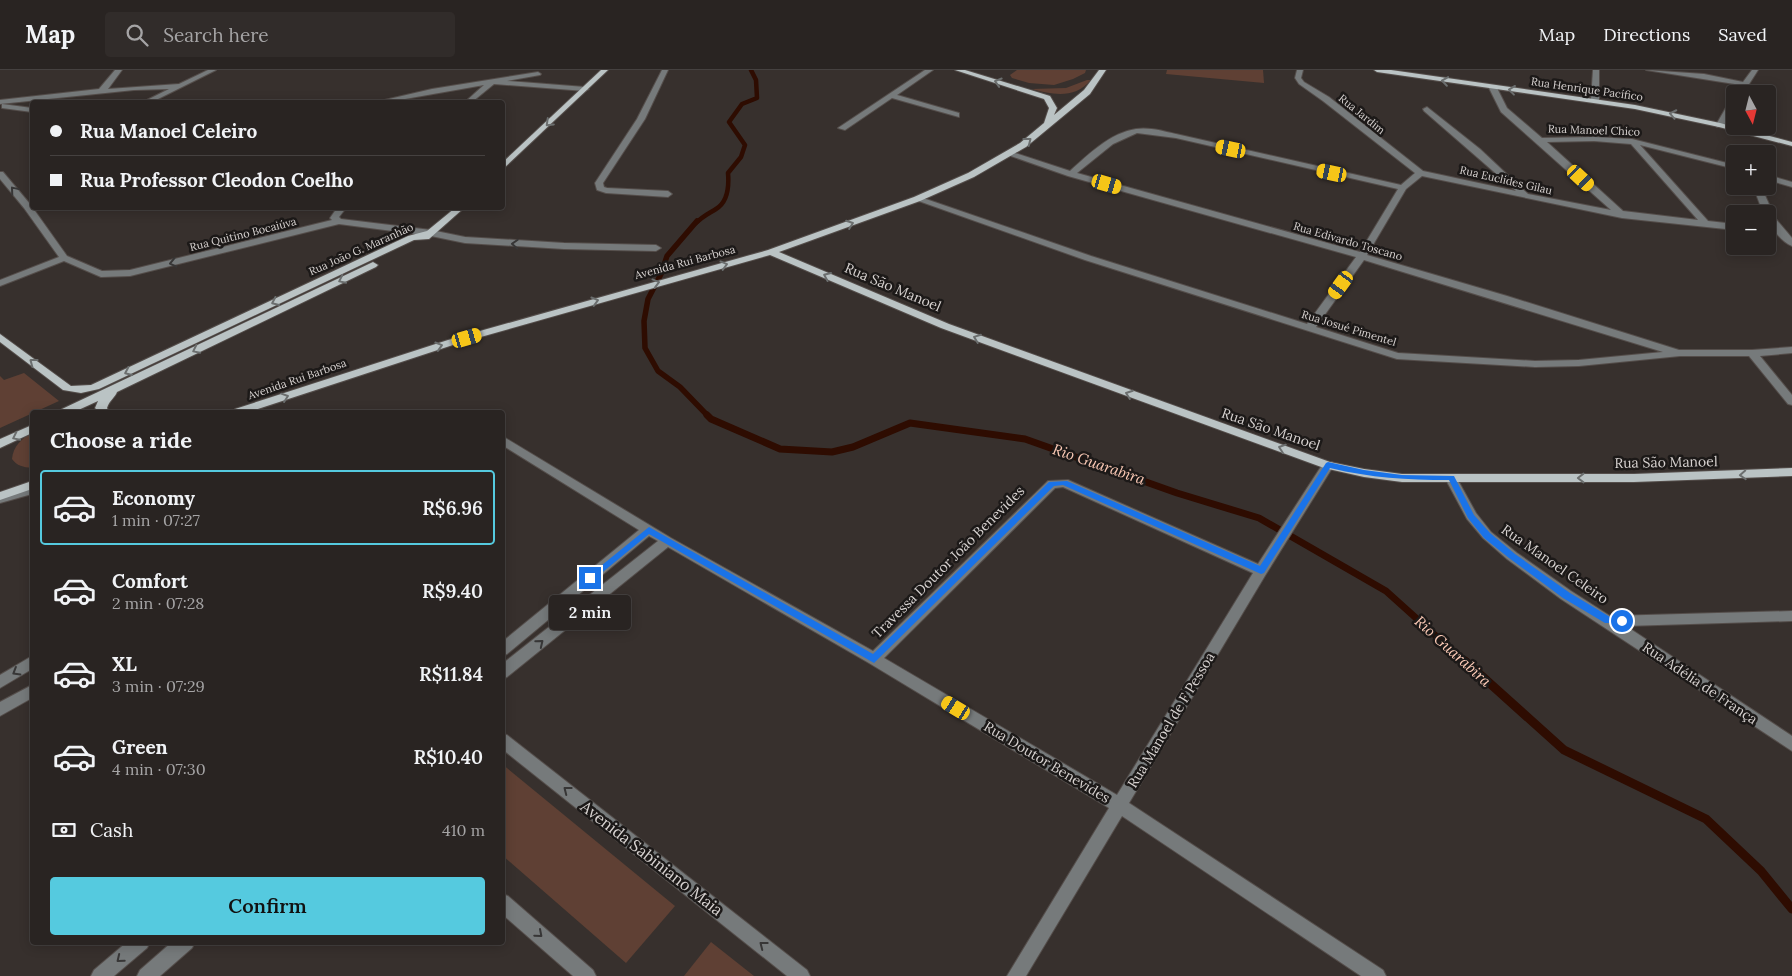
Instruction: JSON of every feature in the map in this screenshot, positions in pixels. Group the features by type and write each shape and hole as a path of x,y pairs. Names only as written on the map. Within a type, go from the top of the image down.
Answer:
{"main road":[{"path":"505,165 605,70"},
{"path":"958,70 1047,98 1054,108 1047,126"},
{"name":"Avenida Rui Barbosa","path":"245,410 452,342 771,252 917,200 971,175 1009,154 1047,126 1087,92 1103,70"},
{"name":"Rua Henrique Pacífico","path":"1376,70 1493,88 1595,100 1720,125 1792,144"},
{"path":"431,233 458,210"},
{"name":"Rua João G. Maranhão","path":"70,410 419,243 431,233"},
{"name":"Rua João G. Maranhão","path":"0,337 67,388 84,390 104,384 411,238 431,233"},
{"name":"Rua São Manoel","path":"771,252 945,326 1092,381 1328,464 1364,473 1402,478 1634,478 1792,472"},
{"path":"102,410 101,408 104,400 120,387"},
{"path":"0,444 30,430"},
{"path":"0,498 30,486"}],"street":[{"path":"102,91 119,70"},
{"path":"151,100 213,70"},
{"path":"665,70 641,119 599,183 600,188 606,190 668,194"},
{"path":"842,128 930,70"},
{"name":"Rua Jardim","path":"1300,70 1298,78 1301,83 1326,100 1420,173"},
{"path":"1595,100 1596,70"},
{"path":"1649,70 1704,76 1745,84 1756,70"},
{"path":"389,100 537,72 553,86"},
{"path":"470,100 492,82 585,89"},
{"path":"0,103 102,91 181,86"},
{"path":"1493,88 1504,110 1540,140 1622,215"},
{"path":"892,96 956,115"},
{"path":"0,103 15,109 30,110"},
{"path":"1427,109 1526,196"},
{"path":"1720,125 1726,115"},
{"path":"1071,174 1124,135 1137,131 1176,136 1403,188"},
{"name":"Rua Manoel Chico","path":"1540,140 1632,141 1662,146 1726,164"},
{"path":"1632,141 1706,224"},
{"name":"Rua Edivardo Toscano","path":"1009,154 1071,174 1504,298 1680,354"},
{"path":"1308,329 1362,256 1403,188 1420,173"},
{"name":"Rua Euclides Gilau","path":"1420,173 1622,215 1726,226"},
{"path":"0,174 27,206 64,258 0,282"},
{"path":"1776,180 1792,185"},
{"path":"1761,195 1772,221 1792,243"},
{"name":"Rua Josué Pimentel","path":"917,200 1088,258 1397,356 1535,364 1580,363 1680,354 1752,353 1792,350"},
{"path":"339,221 334,218 340,210"},
{"name":"Rua Quitino Bocaiúva","path":"64,258 101,274 130,274 339,221 431,233 465,240 564,246 656,248"},
{"path":"1776,232 1780,232"},
{"path":"1752,353 1792,402"},
{"name":"Rua Doutor Benevides","path":"505,442 667,541 874,659 1120,806 1377,976"},
{"name":"Rua Manoel de F Pessoa","path":"1016,976 1261,571 1328,464"},
{"name":"Rua Manoel Celeiro","path":"1451,478 1471,516 1487,536 1566,595 1608,621 1792,616"},
{"name":"Travessa Doutor João Benevides","path":"874,659 1052,484 1064,482 1261,571"},
{"path":"0,498 30,490"},
{"path":"505,648 649,530"},
{"path":"505,671 667,541"},
{"name":"Rua Adélia de França","path":"1608,621 1792,744"},
{"path":"0,682 30,663"},
{"path":"0,710 30,692"},
{"name":"Avenida Sabiniano Maia","path":"505,742 801,976"},
{"path":"505,905 587,976"},
{"path":"100,976 137,945"},
{"path":"146,976 182,945"}],"shaded area":[{"path":"1017,70 1086,70 1085,73 1073,79 1054,85 1029,83 1012,78 1010,75"},
{"path":"1167,70 1263,70 1264,83 1166,74"},
{"path":"1091,80 1085,86 1071,93 1056,94 1032,89 1066,88"},
{"path":"24,373 59,401 39,410 30,410 30,414 0,428 0,376 4,380"},
{"path":"30,434 30,468 20,466 12,459 16,447"},
{"path":"505,766 675,906 626,963 505,858"},
{"path":"711,942 754,976 684,976"}],"waterway":[{"name":"Rio Guarabira","path":"696,223 723,202 728,188 728,173 741,157 745,145 729,122 742,104 757,98 756,80 751,70"},
{"name":"Rio Guarabira","path":"697,221 667,256 661,274 648,299 644,321 645,348 658,371 680,387 708,416"},
{"name":"Rio Guarabira","path":"708,416 780,449 832,452 853,447 910,423 1025,439 1177,493 1259,518 1386,591 1466,663"},
{"name":"Rio Guarabira","path":"1465,661 1564,750 1706,819 1761,871 1792,909"}],"route":[{"path":"590,578 649,530 874,659 1052,484 1064,482 1261,571 1328,464 1364,473 1402,478 1451,478 1471,516 1487,536 1566,595 1608,621 1622,621"}]}
